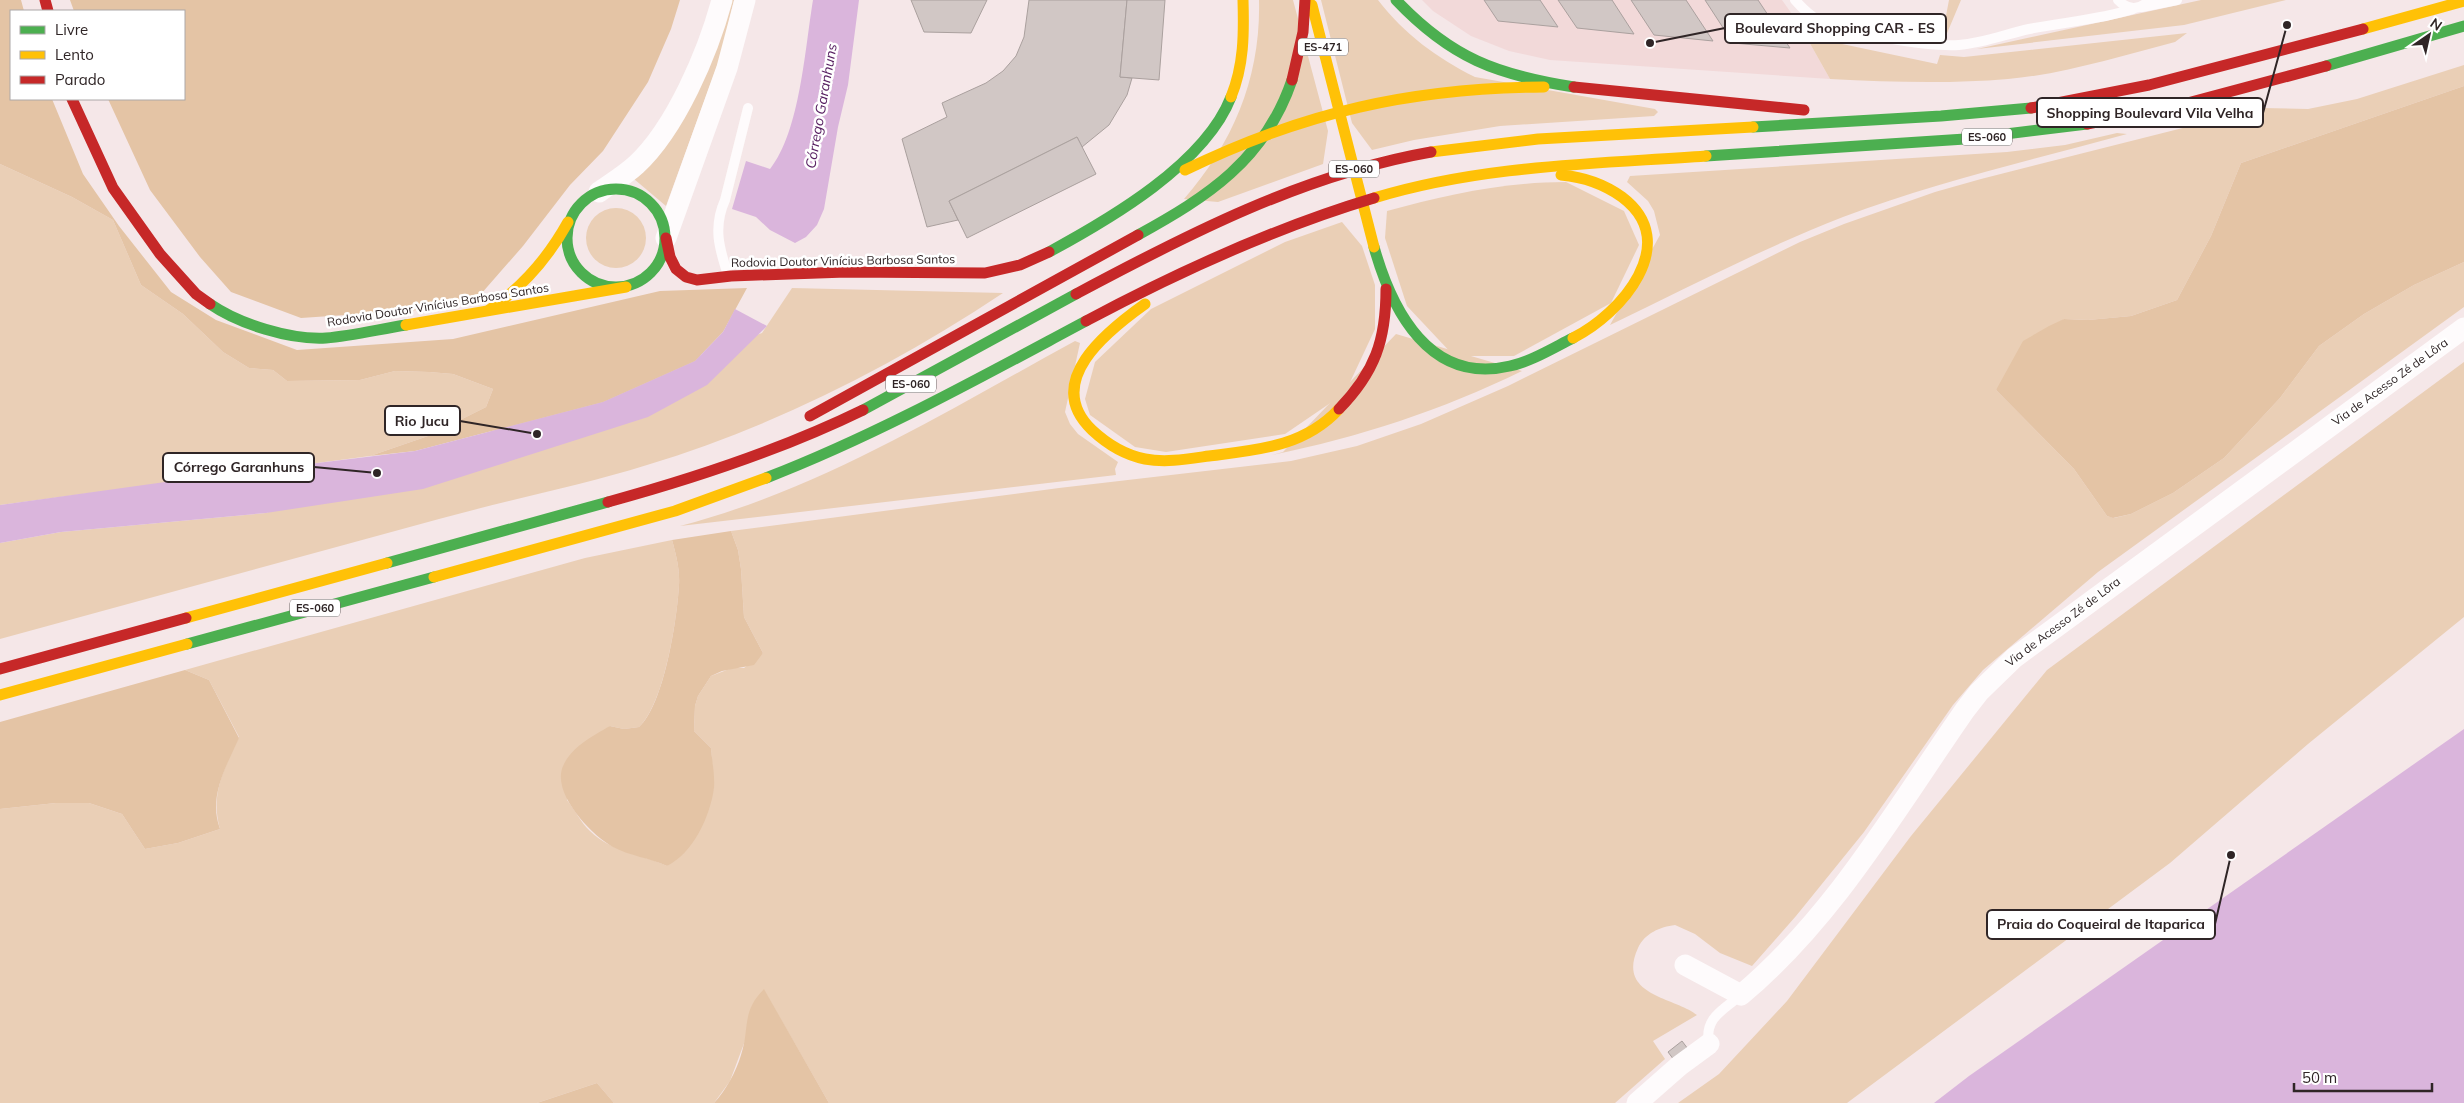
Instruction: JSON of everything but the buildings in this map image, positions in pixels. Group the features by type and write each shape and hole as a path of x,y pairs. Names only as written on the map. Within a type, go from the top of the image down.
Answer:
{"main road":[{"path":"1152,188 1196,151 1226,113 1234,94 1245,52 1243,0"},
{"path":"801,421 1189,207 1224,182 1254,151 1283,104 1300,55 1305,0"},
{"name":"ES-471","path":"1311,0 1372,239 1386,283"},
{"path":"1396,0 1420,26 1437,40 1475,62 1516,76 1568,87"},
{"name":"ES-060","path":"0,670 715,471 836,422 1220,219 1288,191 1349,171 1407,156 1495,142 2035,108 2140,89 2464,1"},
{"name":"ES-060","path":"0,695 675,510 761,482 875,432 1140,292 1268,236 1361,201 1426,183 1497,171 1926,142 2074,126 2189,102 2464,26"},
{"path":"1152,188 1190,168 1262,136 1353,108 1395,99 1455,90 1568,87 1892,118"},
{"name":"Rodovia Doutor Vinícius Barbosa Santos","path":"72,100 113,188 160,254 196,294 227,316 274,332 325,338 484,313 626,287"},
{"path":"1386,283 1398,310 1420,341 1450,361 1478,369 1504,368 1524,361 1585,332 1616,308 1640,275 1647,252 1644,229 1634,208 1625,199 1604,186 1579,178 1497,171"},
{"name":"Rodovia Doutor Vinícius Barbosa Santos","path":"666,238 666,248 673,265 678,271 693,280 728,276 884,271 990,272 1026,262 1048,252 1152,188"},
{"path":"484,313 502,302 534,273 552,250 570,219 577,207 587,198 599,192 619,189 638,194 649,202 658,212 664,225 666,238 664,251 658,264 650,274 639,282 626,287 613,288 600,285 588,279 578,270 567,245 570,219"},
{"path":"1227,253 1132,314 1102,339 1080,367 1075,384 1076,403 1086,424 1105,442 1117,449 1144,459 1174,460 1260,450 1300,437 1318,427 1348,403 1370,373 1378,356 1385,330 1388,302 1386,283"},
{"path":"626,496 700,472 768,439"}],"street":[{"path":"599,192 636,164 662,134 695,73 709,40 722,0"},
{"path":"666,238 727,68 745,0"},
{"name":"Via de Acesso Zé de Lôra","path":"1741,995 1783,955 1831,902 1965,710 1984,687 2014,658 2464,328"},
{"path":"1685,965 1741,995"},
{"path":"1637,1103 1678,1066 1709,1044"}],"lane":[{"path":"1795,0 1803,10 1817,19 1839,27 1923,44 1958,45 1993,40 2028,30 2086,21 2177,0"},
{"path":"2118,0 2126,7 2137,8 2149,0"},
{"path":"728,276 718,243 717,229 719,213 725,200 748,108"},
{"path":"1709,1044 1708,1028 1711,1021 1741,995"}],"shaded area":[{"path":"0,0 21,0 24,10 10,10 10,100 52,100 83,174 119,226 171,292 216,320 297,350 453,339 660,291 747,288 723,332 695,361 603,402 415,451 370,456 428,436 486,407 493,389 453,374 395,371 360,380 287,381 273,370 249,368 223,352 183,314 141,285 113,220 72,197 0,164"},
{"path":"70,0 680,0 671,29 648,82 603,151 570,185 523,246 474,302 448,308 301,318 231,292 200,257 150,190 108,100 185,100 185,10 74,10"},
{"path":"730,0 734,0 721,55 666,206 634,179"},
{"path":"1259,0 1293,0 1328,131 1323,164 1218,202 1184,199 1217,155 1241,107 1255,55"},
{"path":"1321,0 1378,0 1399,24 1422,44 1447,62 1475,77 1655,109 1658,112 1654,116 1500,126 1414,140 1372,150 1352,123"},
{"path":"1422,0 1782,0 1799,24 1830,79 1550,60 1509,51 1471,36 1433,11"},
{"path":"1949,0 1961,0 1945,38 1932,34 1935,19 1945,21"},
{"path":"2201,0 2286,0 2184,25 1977,49"},
{"path":"1799,24 1811,25 1809,37 1937,64 1940,55 1964,57 2187,33 2175,42 2092,64 2029,77 1986,81 1897,82 1830,79"},
{"path":"2464,65 2464,86 2241,163 2211,236 2177,300 2131,316 2088,320 2064,319 1996,390 2074,469 2107,516 2114,518 2131,514 2173,493 2224,458 2280,398 2319,346 2364,314 2414,285 2464,262 2464,307 2098,572 1983,670 1953,705 1864,832 1796,916 1752,966 1720,953 1695,934 1675,925 1659,929 1645,938 1638,948 1633,964 1635,976 1641,986 1651,993 1697,1015 1653,1041 1665,1059 1615,1103 829,1103 764,990 730,1081 714,1103 614,1103 597,1083 537,1103 0,1103 0,809 56,803 89,803 122,814 145,849 178,843 220,829 217,804 220,782 239,737 209,680 185,670 585,558 672,540 679,574 678,600 668,661 656,700 648,716 639,727 624,729 610,726 567,800 590,831 607,844 667,866 702,824 714,787 711,748 694,731 695,706 698,696 711,676 732,668 744,668 763,653 744,617 741,569 738,550 731,531 1059,488 1291,461 1357,446 1421,424 1508,386 1800,242 1844,224 1935,192 2262,108 2308,109 2357,99"},
{"path":"2464,86 2464,262 2414,285 2364,314 2319,346 2280,398 2224,458 2173,493 2131,514 2113,518 2107,516 2074,469 1996,390 2023,341 2064,319 2088,320 2131,316 2177,300 2211,236 2241,163"},
{"path":"2117,133 2127,134 1948,182 1843,217 1754,255 1610,325 1660,235 1654,211 1648,201 1627,182 1630,176 2007,152 2065,145"},
{"path":"0,164 72,197 113,220 141,285 183,314 223,352 249,368 273,370 287,381 360,380 395,371 453,374 493,389 486,407 428,436 370,456 0,505"},
{"path":"1566,182 1624,211 1639,245 1611,303 1514,356 1454,356 1407,306 1385,238 1387,211 1475,190 1520,184"},
{"path":"616,208 633,213 641,221 646,238 641,255 633,263 616,268 599,263 591,255 586,238 591,221 599,213"},
{"path":"1342,222 1362,246 1375,285 1375,329 1345,393 1285,434 1166,452 1135,447 1090,415 1085,399 1095,362 1151,309 1285,242"},
{"path":"792,288 1003,293 919,345 831,392 786,413 694,450 596,480 439,519 0,639 0,543 61,532 266,513 762,333"},
{"path":"1396,334 1522,371 1462,398 1400,421 1337,440 1272,455 1283,452"},
{"path":"1075,341 1080,343 1065,412 1070,424 1078,434 1118,462 1115,469 1116,475 680,526 733,510 784,491 834,469 931,421"},
{"path":"2464,362 2464,617 2308,744 2170,863 1847,1103 1678,1103 1719,1074 1787,1001 1911,836 2047,670"},
{"path":"731,531 738,550 741,569 744,617 763,653 754,665 722,671 711,676 698,696 695,706 694,731 711,748 714,773 712,799 699,833 685,852 667,866 613,847 594,833 584,823 567,799 562,787 561,775 568,757 578,746 610,726 624,729 639,727 648,716 656,700 668,661 678,600 679,574 672,540"},
{"path":"185,670 209,680 239,738 224,771 217,794 217,817 220,829 178,843 145,849 122,814 89,803 56,803 0,809 0,722"},
{"path":"764,989 829,1103 714,1103 726,1087 736,1068 744,1045 749,1013 757,997"},
{"path":"597,1083 614,1103 537,1103"}],"water":[{"path":"813,0 859,0 848,85 838,127 824,209 817,225 806,237 795,243 770,230 756,217 732,209 746,161 770,169 780,153 788,134 800,89"},
{"path":"735,309 767,326 707,385 648,417 423,489 266,513 61,532 0,543 0,505 194,478 415,451 603,402 695,361 723,332"},
{"path":"2464,729 2464,1103 1934,1103 1969,1076"}],"traffic: fast":[{"path":"1396,0 1436,36 1456,50 1477,61 1521,76 1574,87"},
{"path":"2326,66 2464,26"},
{"path":"1138,235 1210,190 1250,154 1266,133 1280,108 1292,80"},
{"path":"1049,252 1127,206 1178,167 1200,145 1218,122 1231,97"},
{"path":"1753,127 1941,116 2031,108"},
{"path":"1706,156 1965,139 2087,124"},
{"path":"616,189 635,193 651,203 661,219 665,238 661,257 651,273 635,283 616,287 597,283 581,273 571,257 567,238 571,219 581,203 597,193 616,189"},
{"path":"1374,247 1392,295 1404,318 1419,338 1437,354 1458,364 1482,369 1510,366 1534,358 1573,338"},
{"path":"863,410 1076,294"},
{"path":"210,304 250,324 281,333 312,338 336,337 406,325"},
{"path":"766,478 888,424 1086,321"},
{"path":"387,563 608,502"},
{"path":"187,644 434,577"}],"traffic: slow":[{"path":"1231,97 1241,61 1243,0"},
{"path":"2363,29 2464,1"},
{"path":"1312,5 1374,247"},
{"path":"1185,170 1273,133 1360,107 1404,98 1449,92 1496,88 1544,87"},
{"path":"1431,152 1538,139 1753,127"},
{"path":"1374,198 1415,187 1497,172 1581,164 1706,156"},
{"path":"1561,175 1593,182 1608,188 1622,197 1639,215 1647,235 1646,256 1638,276 1626,295 1591,327 1573,338"},
{"path":"489,310 513,292 534,271 552,248 568,222"},
{"path":"406,325 626,287"},
{"path":"1145,304 1098,343 1086,359 1077,376 1074,394 1078,412 1092,430 1117,448 1130,455 1161,461 1262,449 1311,432 1339,409"},
{"path":"434,577 675,511 766,478"},
{"path":"186,618 387,563"},
{"path":"0,695 187,644"}],"traffic: jam":[{"path":"45,0 48,10"},
{"path":"1292,80 1303,32 1305,0"},
{"path":"2031,108 2149,85 2363,29"},
{"path":"2087,124 2180,105 2326,66"},
{"path":"1574,87 1804,110"},
{"path":"72,100 113,188 160,254 196,294 210,304"},
{"path":"1076,294 1161,250 1248,209 1338,175 1384,162 1431,152"},
{"path":"1086,321 1156,285 1227,252 1300,223 1374,198"},
{"path":"810,416 1138,235"},
{"path":"666,238 670,257 676,269 686,277 697,280 731,276 846,272 985,273 1020,265 1049,252"},
{"path":"1339,409 1362,382 1376,354 1384,324 1386,289"},
{"path":"608,502 738,462 801,438 863,410"},
{"path":"0,669 186,618"}],"place":[{"name":"Shopping Boulevard Vila Velha","path":"2287,25"},
{"name":"Boulevard Shopping CAR - ES","path":"1650,43"},
{"name":"Rio Jucu","path":"537,434"},
{"name":"Córrego Garanhuns","path":"377,473"},
{"name":"Praia do Coqueiral de Itaparica","path":"2231,855"}]}
